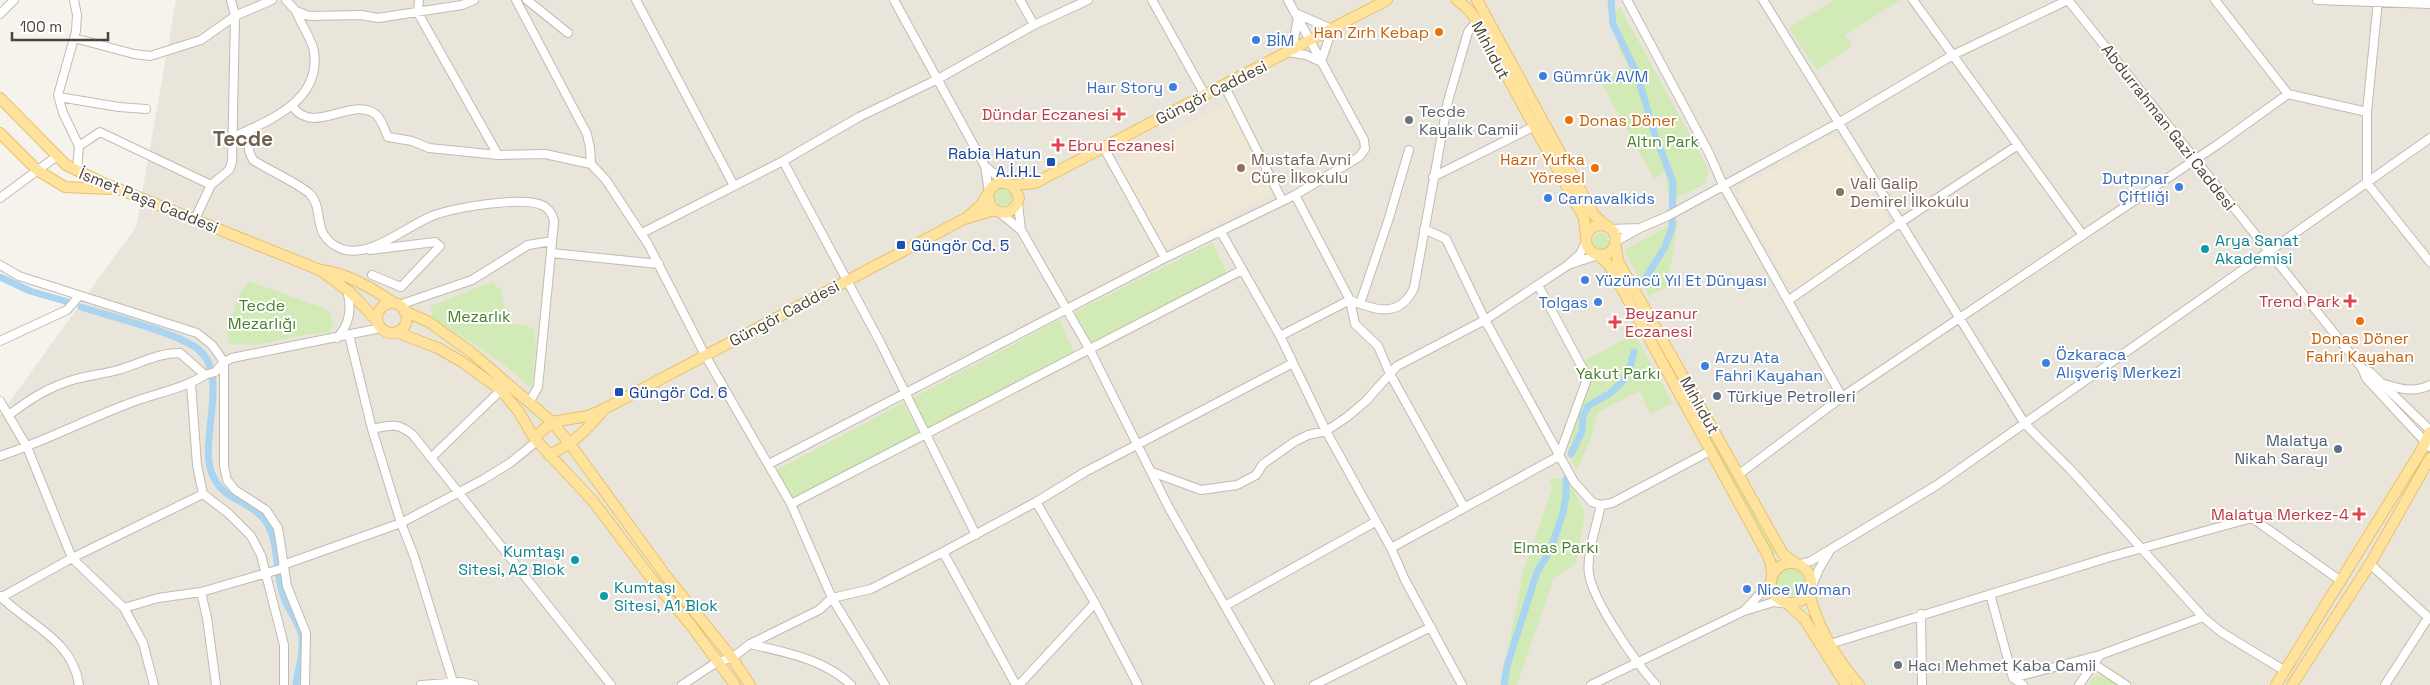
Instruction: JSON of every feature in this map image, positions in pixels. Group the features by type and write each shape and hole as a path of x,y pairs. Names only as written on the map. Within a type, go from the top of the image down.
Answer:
{"main road":[{"name":"Güngör Caddesi","path":"1035,182 1387,0"},
{"name":"Mıhlıdut","path":"1457,0 1470,11 1476,21 1584,218 1586,240"},
{"name":"Mıhlıdut","path":"1476,0 1594,215 1608,227"},
{"name":"İsmet Paşa Caddesi","path":"0,98 57,156 77,171 320,270"},
{"path":"0,133 37,170 65,187 118,189"},
{"path":"964,219 995,184 1035,182"},
{"path":"964,219 1010,211 1035,182"},
{"path":"1009,184 1018,201"},
{"path":"988,194 988,202 997,212"},
{"name":"Güngör Caddesi","path":"604,409 964,219"},
{"path":"1608,227 1616,242 1608,254 1598,255 1590,251 1586,240 1591,229 1608,227"},
{"name":"Mıhlıdut","path":"1616,242 1618,261 1691,388 1738,475 1783,554 1797,563"},
{"name":"Mıhlıdut","path":"1598,255 1609,265 1767,554 1772,564 1772,579"},
{"path":"320,270 347,290 387,332 396,332 438,348 462,362 500,390 519,412 536,440 548,455 593,501 651,578 690,624 735,685"},
{"path":"320,270 339,274 441,330 552,422 666,576 732,658 750,685"},
{"path":"379,325 381,308 399,306"},
{"path":"396,332 406,322 399,306"},
{"path":"536,440 552,422 588,416 604,409"},
{"path":"548,455 570,444 587,430 604,409"},
{"path":"2276,685 2427,444 2430,431"},
{"path":"2292,685 2370,564 2430,458"},
{"path":"1846,685 1805,620 1775,594 1772,579 1781,565 1797,563 1810,573 1812,606 1830,644 1859,685"},
{"path":"1788,604 1799,602 1811,589"}],"street":[{"path":"0,14 14,0"},
{"path":"74,0 77,15 74,38 69,62 60,87 59,98 63,113 79,146 77,171"},
{"path":"195,219 211,185 229,170 232,162 235,16 231,0"},
{"path":"74,38 134,54 150,56 201,40 235,16 272,0"},
{"path":"286,0 296,10 309,16 361,15 378,18 462,5 474,0"},
{"path":"419,0 418,13 498,154"},
{"path":"516,0 587,134 591,164"},
{"path":"527,0 568,33"},
{"path":"636,0 733,184"},
{"path":"894,0 985,166 988,194"},
{"path":"1020,0 1034,25"},
{"path":"642,233 733,184 783,161 859,117 938,79 1034,25 1088,0"},
{"path":"1152,0 1206,95"},
{"path":"769,464 1165,258 1295,195 1349,164 1365,149 1364,140 1288,0"},
{"path":"1763,0 2025,424 2071,470 2203,618 2230,638 2285,671"},
{"path":"1913,0 2082,234"},
{"path":"1616,242 1640,228 1668,216 1840,122 1953,55 2068,0"},
{"name":"Abdurrahman Gazi Caddesi","path":"2068,0 2362,368 2381,383 2430,431"},
{"path":"2215,0 2288,94 2366,112"},
{"path":"2316,0 2430,4"},
{"path":"1630,1 1709,153 1723,185 1842,397"},
{"path":"2378,1 2366,112 2367,183 2430,262"},
{"path":"231,138 292,106 309,88 314,60 311,42 303,29 296,10"},
{"path":"1297,16 1332,29 1321,62"},
{"path":"1297,16 1290,51 1306,55 1321,62"},
{"path":"1280,336 1350,300 1384,309 1396,308 1408,300 1414,288 1448,101 1468,32 1476,21"},
{"path":"1224,85 1282,200"},
{"path":"1738,475 1842,397 2082,234 2195,160 2288,94"},
{"path":"59,98 146,109"},
{"path":"292,106 297,114 315,119 355,110 373,112 380,120 388,137 412,141 429,148 498,154 545,154 591,164 606,180 642,233 705,355 791,504 832,598 885,685"},
{"path":"1433,177 1533,128"},
{"path":"250,129 249,151 253,160 309,194 316,207 318,223 326,239 342,249 363,251 435,242 440,246 401,287 372,275"},
{"path":"79,146 100,132 211,185"},
{"path":"1797,563 1811,561 1938,485 2430,138"},
{"path":"1788,300 1901,222 2018,145"},
{"path":"1104,148 1165,258"},
{"path":"1360,304 1389,218 1409,150"},
{"path":"0,198 57,156"},
{"path":"783,161 907,393 976,535"},
{"path":"985,166 1009,184"},
{"path":"1295,195 1350,300 1355,324 1378,346 1390,374 1464,507"},
{"path":"363,251 433,216 486,204 522,201 542,205 551,211 554,221 538,388 530,402"},
{"path":"1018,201 1021,230"},
{"path":"997,212 1021,230 1090,350 1169,508 1270,685"},
{"path":"1608,227 1640,228"},
{"path":"1424,229 1446,239 1486,320 1559,456 1576,484 1592,502 1601,505 1612,503 1710,452"},
{"path":"1220,232 1280,336 1326,431 1391,548 1405,580 1462,685"},
{"path":"1152,472 1201,490 1223,489 1237,485 1256,475 1264,464 1294,442 1308,435 1326,431 1366,401 1398,366 1486,320 1568,265 1580,254 1586,240"},
{"path":"399,306 472,280 534,243 552,241"},
{"path":"551,253 659,264"},
{"path":"1568,265 1598,255"},
{"path":"0,265 19,276 197,333 212,346 224,362 222,453 227,480 235,490 266,510 278,528 281,568 306,633 305,685"},
{"path":"791,504 1242,270"},
{"path":"1391,548 1559,456 1586,378 1584,370 1538,285"},
{"path":"337,338 344,330 348,320 350,301 347,290"},
{"path":"0,341 67,310 78,296"},
{"path":"0,456 26,447 127,404 191,383 209,374 232,358 337,338 379,325"},
{"path":"349,335 372,429 453,682"},
{"path":"9,415 33,396 76,378 118,370 166,353 180,353 209,374"},
{"path":"682,685 717,662 732,658 750,644 819,610 832,598 871,589 976,535 1086,472 1293,363"},
{"path":"2362,368 2366,378 2427,444"},
{"path":"191,383 197,465 202,494 228,513 250,536 261,555 284,645 284,685"},
{"path":"2381,383 2404,390 2415,390 2430,386"},
{"path":"432,457 500,390"},
{"path":"0,401 26,447 72,558 124,608 143,643 154,685"},
{"path":"372,429 392,425 402,426 432,457 458,493 610,685"},
{"path":"124,608 158,598 202,592 266,573 401,523 510,463 536,440"},
{"path":"79,685 71,658 60,645 0,597 72,558 202,494"},
{"path":"1036,502 1095,603 1138,685"},
{"path":"1601,505 1589,563 1589,573 1608,614 1637,664 1656,685"},
{"path":"1830,644 1921,614 2252,518 2341,581"},
{"path":"1225,606 1375,522"},
{"path":"1811,589 1819,568 1831,549"},
{"path":"943,552 1018,685 1095,603"},
{"path":"2370,564 2429,618 2386,685"},
{"path":"1744,611 1772,579"},
{"path":"202,592 216,685"},
{"path":"1990,594 2013,678 2024,685"},
{"path":"1591,685 1744,611 1774,602 1788,604"},
{"path":"1921,614 1922,685"},
{"path":"2013,678 2100,656 2203,618"},
{"path":"1314,685 1431,628"},
{"path":"750,644 800,656 844,678 851,685"},
{"path":"2079,685 2100,656"},
{"path":"2094,664 2126,685"},
{"path":"422,685 453,682 474,685"}],"shaded area":[{"path":"176,0 2430,0 2430,685 0,685 0,415 136,227"},
{"path":"1228,103 1274,192 1162,249 1116,161"},
{"path":"1829,136 1839,139 1889,221 1886,229 1797,290 1790,288 1738,194 1741,186 1790,161"}],"green space":[{"path":"1833,0 1900,0 1845,35 1852,46 1817,70 1789,28"},
{"name":"Altın Park","path":"1619,6 1709,170 1705,184 1674,199 1668,194 1665,172 1654,179 1600,80 1628,66 1618,47 1623,42 1615,15"},
{"path":"999,188 1007,188 1012,193 1010,204 999,206 994,201 994,193"},
{"path":"1678,221 1667,287 1649,296 1624,250"},
{"path":"1598,233 1604,233 1609,238 1607,247 1598,249 1593,244 1593,238"},
{"path":"1212,243 1227,273 1092,343 1075,312"},
{"path":"1616,263 1777,551 1773,554 1612,265"},
{"name":"Tecde Mezarlığı","path":"248,281 329,310 333,322 330,333 309,334 256,345 229,344 227,338 237,299"},
{"name":"Mezarlık","path":"492,282 501,290 508,322 534,328 536,347 532,386 529,387 507,367 483,350 432,319 431,306"},
{"path":"1059,320 1074,352 928,428 913,398"},
{"name":"Yakut Parkı","path":"1634,334 1673,403 1650,414 1640,391 1598,412 1590,441 1577,470 1567,452 1590,376 1584,361"},
{"path":"903,403 919,433 793,498 777,470"},
{"name":"Elmas Parkı","path":"1555,478 1568,480 1585,513 1576,563 1551,580 1552,584 1517,685 1501,685 1523,572 1552,489 1549,480"},
{"path":"1790,568 1800,572 1804,582 1800,592 1790,596 1780,592 1776,582 1780,572"},
{"path":"2103,676 2118,685 2089,685 2094,677"}],"waterway":[{"path":"1611,0 1613,24 1637,74 1654,132 1673,182 1672,228 1665,247 1643,282"},
{"path":"0,277 30,291 68,302"},
{"path":"81,307 176,337 199,350 208,361 212,375 213,391 209,442 211,471 215,481 227,494 256,511 269,526 275,546 281,589 302,636 302,655 296,685"},
{"path":"1571,454 1582,431 1583,416 1588,406 1609,394 1621,383 1629,371 1634,352"},
{"path":"1504,685 1507,666 1537,572 1550,551 1562,516 1566,497 1566,479"}],"place":[{"name":"Han Zırh Kebap","path":"1439,32"},
{"name":"BİM","path":"1256,40"},
{"name":"Gümrük AVM","path":"1543,76"},
{"name":"Haır Story","path":"1173,87"},
{"name":"Dündar Eczanesi","path":"1119,114"},
{"name":"Tecde Kayalık Camii","path":"1409,120"},
{"name":"Donas Döner","path":"1569,120"},
{"name":"Ebru Eczanesi","path":"1058,145"},
{"name":"Rabia Hatun A.İ.H.L","path":"1051,162"},
{"name":"Mustafa Avni Cüre İlkokulu","path":"1241,168"},
{"name":"Hazır Yufka Yöresel","path":"1595,168"},
{"name":"Dutpınar Çiftliği","path":"2179,187"},
{"name":"Vali Galip Demirel İlkokulu","path":"1840,192"},
{"name":"Carnavalkids","path":"1548,198"},
{"name":"Güngör Cd. 5","path":"901,245"},
{"name":"Arya Sanat Akademisi","path":"2205,249"},
{"name":"Yüzüncü Yıl Et Dünyası","path":"1585,280"},
{"name":"Trend Park","path":"2350,301"},
{"name":"Tolgas","path":"1598,302"},
{"name":"Donas Döner Fahri Kayahan","path":"2360,321"},
{"name":"Beyzanur Eczanesi","path":"1615,322"},
{"name":"Özkaraca Alışveriş Merkezi","path":"2046,363"},
{"name":"Arzu Ata Fahri Kayahan","path":"1705,366"},
{"name":"Güngör Cd. 6","path":"619,392"},
{"name":"Türkiye Petrolleri","path":"1717,396"},
{"name":"Malatya Nikah Sarayı","path":"2338,449"},
{"name":"Malatya Merkez-4","path":"2359,514"},
{"name":"Kumtaşı Sitesi, A2 Blok","path":"575,560"},
{"name":"Nice Woman","path":"1747,589"},
{"name":"Kumtaşı Sitesi, A1 Blok","path":"604,596"},
{"name":"Hacı Mehmet Kaba Camii","path":"1898,665"}],"district":[{"name":"Tecde","path":"243,139"}]}
